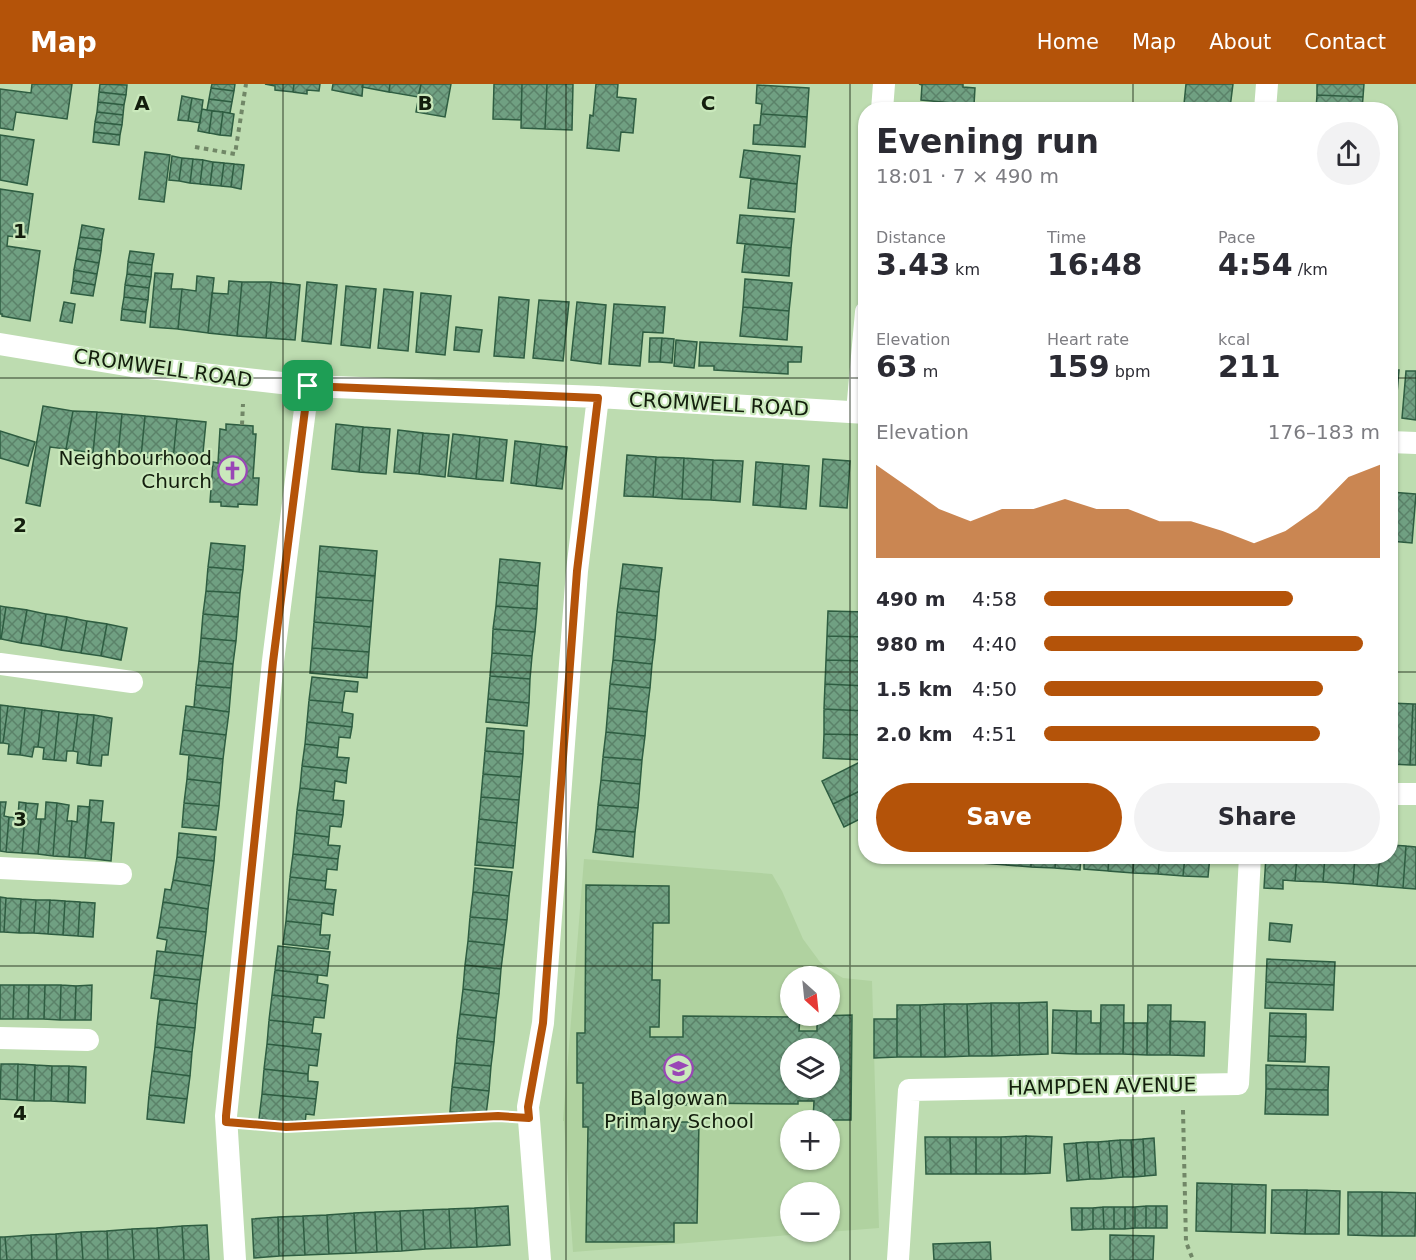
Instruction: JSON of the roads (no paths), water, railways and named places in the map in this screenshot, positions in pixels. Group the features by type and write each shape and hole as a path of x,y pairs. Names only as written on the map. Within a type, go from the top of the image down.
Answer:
{"street":[{"path":"883,102 884,84"},
{"path":"1266,102 1267,84"},
{"name":"CROMWELL ROAD","path":"0,344 132,366 308,386 858,412"},
{"path":"236,1260 226,1116 273,662 308,386"},
{"path":"540,1260 528,1107 543,1023 577,571 598,398"},
{"path":"1398,442 1416,443"},
{"path":"0,664 132,682"},
{"path":"1398,794 1416,794"},
{"name":"HAMPDEN AVENUE","path":"892,1260 909,1090 1238,1084 1250,864"},
{"path":"0,868 121,874"},
{"path":"0,1038 88,1040"}],"place":[{"name":"Neighbourhood Church","path":"233,470"},
{"name":"Balgowan Primary School","path":"679,1068"}]}
